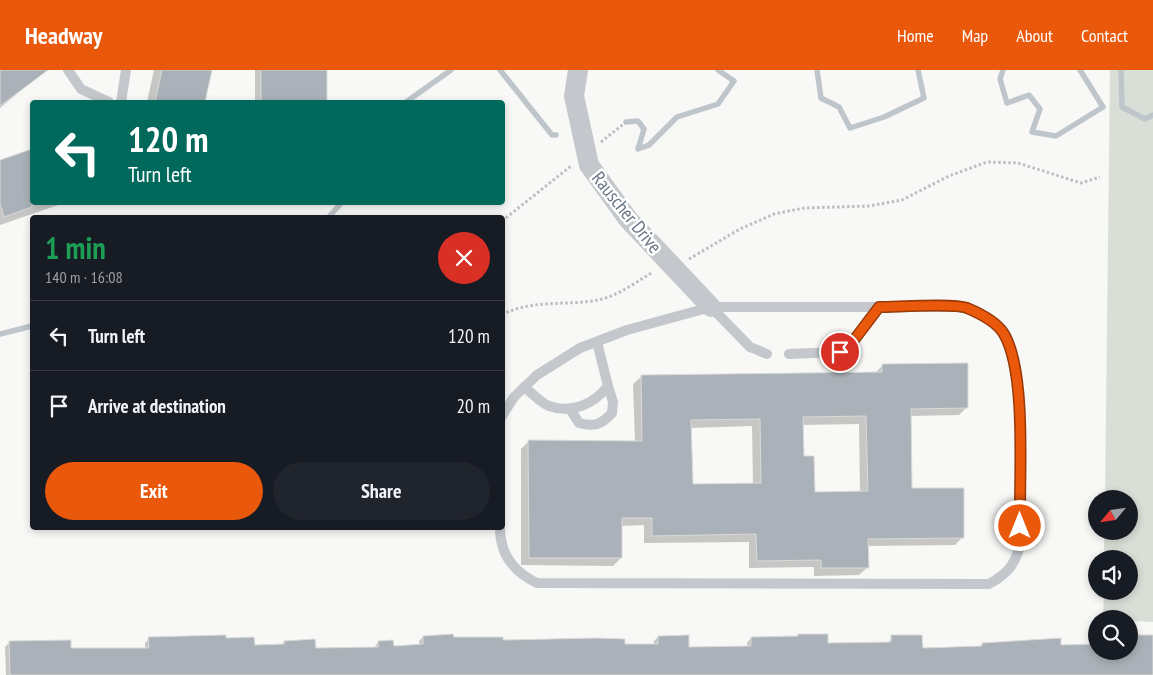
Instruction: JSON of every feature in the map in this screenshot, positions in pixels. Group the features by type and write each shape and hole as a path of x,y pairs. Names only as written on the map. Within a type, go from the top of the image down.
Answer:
{"street":[{"name":"Rauscher Drive","path":"578,70 574,96 589,165 628,219 711,307"}],"lane":[{"path":"68,70 81,89 105,100"},
{"path":"121,100 126,70"},
{"path":"711,307 750,348 767,354"},
{"path":"500,530 500,539 509,562 524,577 537,583 989,584 1006,575 1015,561 1020,546 1019,399 1013,356 1004,332 986,317 965,307 711,307 627,330 580,348 537,375 514,397 505,411"},
{"path":"789,354 840,352 851,344 879,307"},
{"path":"570,409 579,423 592,426 603,422 612,413 613,402 597,342"},
{"path":"524,387 548,406 570,409 586,405 601,395 608,386"}],"path":[{"path":"595,146 626,122"},
{"path":"505,314 531,306 599,300 628,288 654,270 688,259 740,229 774,214 804,208 828,209 870,206 902,200 949,176 987,162 1018,163 1081,183 1100,177"},
{"path":"505,220 572,165"}],"shaded area":[{"path":"1110,70 1153,70 1153,622 1138,621 1138,610 1103,610 1104,600 1138,600 1138,550 1104,550 1104,540 1138,540 1138,490 1105,490"}],"building":[{"path":"0,70 48,70 0,106"},
{"path":"162,70 212,70 205,100 155,100"},
{"path":"261,70 327,70 327,100 261,100"},
{"path":"30,150 30,205 32,207 4,217 0,204 0,160"},
{"path":"968,363 968,408 911,409 912,488 964,488 964,538 868,539 869,568 821,568 821,560 757,561 756,534 652,536 652,518 622,518 622,558 529,558 528,440 642,441 641,375 882,372 882,364","holes":["866,416 868,491 815,492 814,456 804,456 803,417","760,419 761,483 693,484 691,420"]},
{"path":"453,634 454,637 503,637 503,640 596,638 625,639 625,644 658,644 658,636 689,635 689,647 751,646 751,637 798,636 798,634 828,634 828,643 891,642 891,635 922,635 923,648 982,646 982,643 1061,638 1061,645 1088,644 1088,660 1138,660 1138,635 1153,635 1153,675 10,675 9,641 71,640 71,648 149,648 148,637 226,635 226,638 254,637 255,645 284,644 284,641 315,639 316,648 378,647 378,641 393,640 394,646 423,644 423,636"}],"waterway":[{"path":"409,100 451,70"},
{"path":"500,70 552,135 556,135"},
{"path":"626,122 638,121 644,129 638,149 649,145 677,117 718,104 734,81 718,70"},
{"path":"817,70 821,98 839,107 850,128 884,117 924,98 918,70"},
{"path":"1003,70 1000,79 1007,103 1029,95 1040,109 1032,132 1056,136 1103,107 1080,70"},
{"path":"1121,70 1122,107 1145,119 1153,115"},
{"path":"331,215 339,205"},
{"path":"0,334 30,326"}],"route":[{"path":"840,352 851,344 879,307 965,307 986,317 1004,332 1013,356 1018,390 1020,526"}]}
